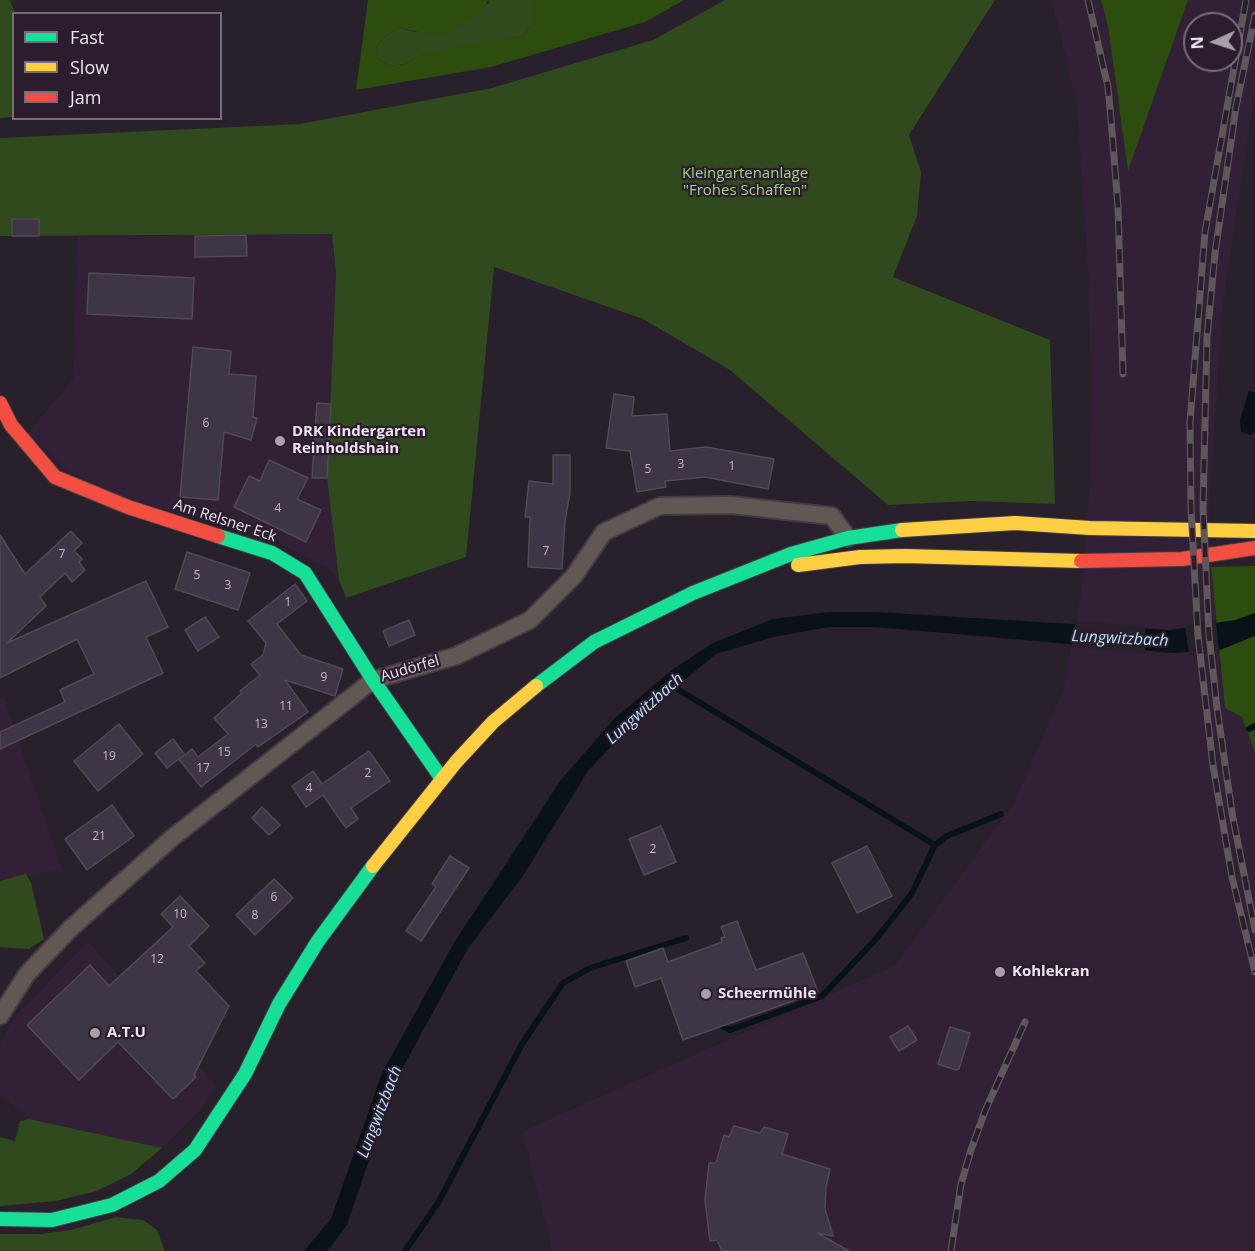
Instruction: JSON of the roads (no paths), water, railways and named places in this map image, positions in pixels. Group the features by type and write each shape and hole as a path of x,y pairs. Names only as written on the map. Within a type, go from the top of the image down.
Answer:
{"main road":[{"name":"Am Relsner Eck","path":"0,403 11,425 55,477 128,507 272,553 305,573 442,779"},
{"path":"0,1219 52,1220 112,1205 159,1181 195,1150 245,1074 279,1004 318,940 442,779 493,722 533,688 594,642 693,593 792,554 848,538 910,529 1015,523 1090,528 1255,531"},
{"path":"736,576 860,557 1182,560 1255,548"}],"street":[{"name":"Audörfel","path":"0,1017 27,974 87,913 172,837 374,680 456,656 530,620 574,576 604,532 660,506 731,505 832,516 848,538"}],"water":[{"path":"1249,390 1255,393 1255,430 1252,435 1241,432 1240,420"},
{"name":"Lungwitzbach","path":"829,612 876,612 1169,630 1235,620 1255,613 1255,636 1220,650 1173,653 876,627 829,627 773,637 716,654 635,721 588,771 522,877 468,948 396,1080 347,1225 327,1251 304,1251 331,1219 382,1073 455,941 561,780 614,719 672,670 713,643 773,619"}],"waterway":[{"name":"Lungwitzbach","path":"669,684 935,845"},
{"path":"1249,729 1255,726"},
{"path":"722,1026 730,1030 822,996 877,938 912,893 935,845 947,836 1001,814"},
{"path":"405,1251 438,1203 522,1044 563,983 590,968 686,938"}],"railway":[{"path":"1088,0 1108,87 1111,119 1118,207 1123,374"},
{"path":"1246,0 1205,232 1190,422 1191,508 1198,636 1213,765 1232,877 1255,972"},
{"path":"1255,15 1236,107 1215,253 1207,337 1203,508 1209,635 1217,708 1232,813 1255,930"},
{"path":"951,1251 961,1184 971,1150 985,1111 1025,1022"}],"place":[{"name":"DRK Kindergarten Reinholdshain","path":"280,441"},
{"name":"Kohlekran","path":"1000,972"},
{"name":"Scheermühle","path":"706,994"},
{"name":"A.T.U","path":"95,1033"}],"park label":[{"name":"Kleingartenanlage \"Frohes Schaffen\"","path":"745,182"}]}
